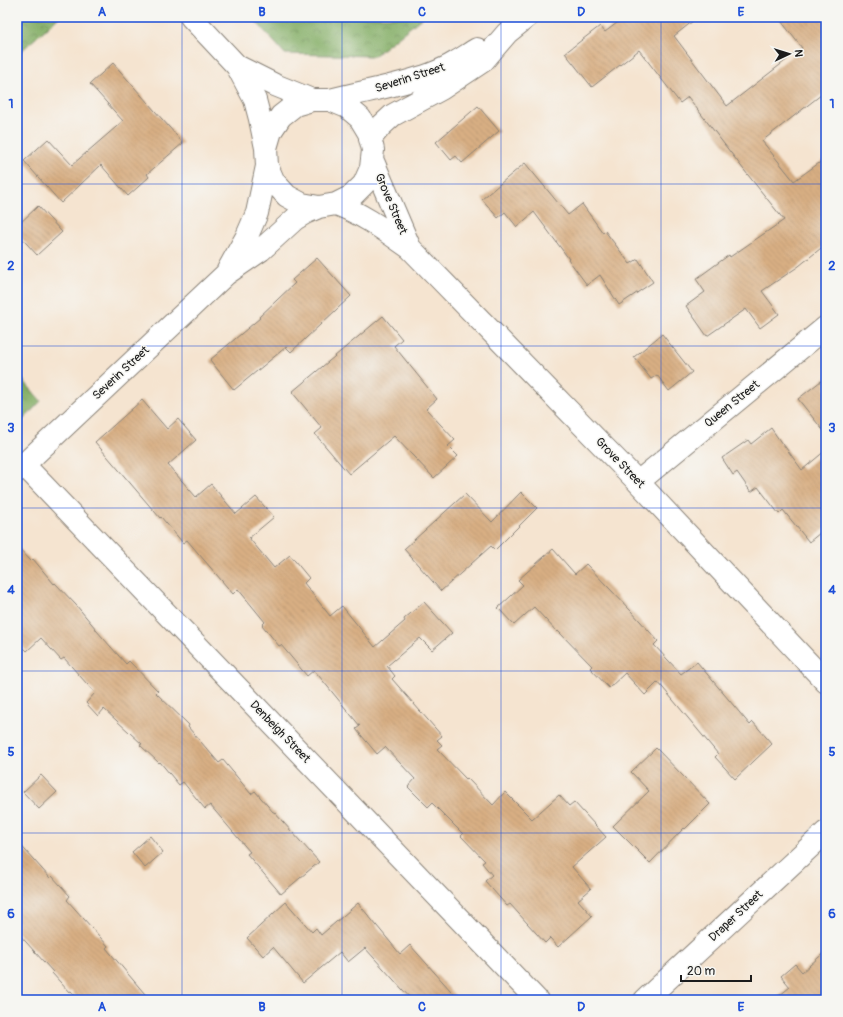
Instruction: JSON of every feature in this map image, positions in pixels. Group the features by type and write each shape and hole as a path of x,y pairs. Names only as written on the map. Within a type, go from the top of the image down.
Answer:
{"street":[{"path":"191,17 238,66 255,100 274,182 287,196 302,204 328,206 352,196 364,184 371,168 369,133 360,118 347,107 275,85 238,66"},
{"name":"Severin Street","path":"321,100 385,88 431,74 455,63 475,50 507,33 527,17"},
{"name":"Severin Street","path":"371,149 381,126 393,115 441,89 483,61 507,33"},
{"path":"267,157 271,130 281,116 295,105 321,100"},
{"name":"Grove Street","path":"371,149 410,248"},
{"name":"Severin Street","path":"226,274 247,236 257,213 263,190 267,157"},
{"name":"Severin Street","path":"20,468 226,274 261,250 295,219 305,213 328,206"},
{"name":"Grove Street","path":"328,206 349,209 410,248 638,482 826,682"},
{"name":"Queen Street","path":"638,482 826,327"},
{"name":"Denbeigh Street","path":"20,468 537,1000"},
{"name":"Draper Street","path":"646,1000 826,832"}],"green space":[{"path":"17,17 59,17 17,55"},
{"path":"252,17 423,17 374,56 285,54"},
{"path":"17,373 41,401 17,426"}],"building":[{"path":"625,17 698,17 674,36 727,106 802,48 778,17 826,17 826,91 762,141 794,181 826,158 826,244 799,266 762,291 779,314 760,328 746,309 707,336 686,306 705,292 696,279 729,255 730,257 784,220 688,97 680,103 639,50 592,87 565,53 600,26 605,32"},
{"path":"113,63 183,143 147,174 149,177 128,196 101,165 61,203 24,161 48,139 72,165 123,121 90,84"},
{"path":"478,106 499,131 462,163 456,156 451,160 436,142"},
{"path":"525,163 568,215 582,204 603,233 605,231 630,264 638,259 653,282 619,305 600,275 587,285 534,212 517,227 505,212 498,218 482,199"},
{"path":"38,206 62,232 37,255 17,233 17,226"},
{"path":"317,258 351,296 291,352 286,347 234,390 210,360 260,318 259,317 295,283 292,280"},
{"path":"383,316 402,339 394,346 437,399 426,409 455,440 448,446 458,456 434,478 394,436 349,474 315,434 322,428 292,392"},
{"path":"662,334 692,372 669,391 657,375 651,379 634,357"},
{"path":"826,377 826,434 798,399"},
{"path":"142,400 167,429 178,419 196,440 168,465 196,497 211,484 236,514 256,497 274,517 249,538 274,568 290,555 309,578 304,583 330,616 342,606 375,647 424,602 452,633 432,650 420,638 387,666 395,676 392,679 442,736 437,740 442,745 437,749 493,805 505,792 532,819 559,795 569,806 574,802 606,837 572,867 591,889 578,900 592,916 558,947 550,938 545,943 510,904 507,906 485,881 492,875 482,863 485,861 461,836 463,834 432,803 428,807 408,787 415,779 385,747 377,754 356,729 360,726 314,670 307,676 262,625 265,622 238,589 233,594 187,540 183,543 95,442"},
{"path":"771,428 802,470 826,450 826,528 809,542 783,510 779,514 758,487 751,492 737,472 733,475 722,458 748,440 751,444"},
{"path":"521,492 537,508 495,550 491,546 441,591 404,549 465,494 492,522"},
{"path":"17,546 31,561 33,559 54,584 55,583 76,605 126,664 129,661 158,691 156,693 189,725 188,727 219,763 223,760 251,794 255,791 319,862 281,894 247,854 250,852 210,805 205,809 183,782 179,785 160,762 159,763 140,745 142,744 104,709 98,716 86,703 95,693 64,658 61,660 41,638 27,651 17,641"},
{"path":"553,549 575,574 586,564 658,641 654,645 681,674 697,662 750,725 753,722 772,744 735,779 715,757 718,754 658,682 645,695 625,673 609,688 590,668 592,666 534,607 514,625 498,608 523,585 518,580"},
{"path":"656,748 710,804 650,863 613,826 649,791 631,772"},
{"path":"41,775 57,792 39,809 23,792"},
{"path":"150,836 163,852 145,868 132,852"},
{"path":"17,841 50,878 52,876 70,896 67,900 108,946 106,948 150,1000 79,1000 71,991 69,992 17,932"},
{"path":"286,902 312,932 316,928 321,935 358,903 400,954 410,945 459,1000 412,1000 365,948 348,962 340,952 303,983 273,947 263,956 247,938"},
{"path":"826,951 826,1000 774,1000 790,987 781,976 795,964 802,972"}]}
